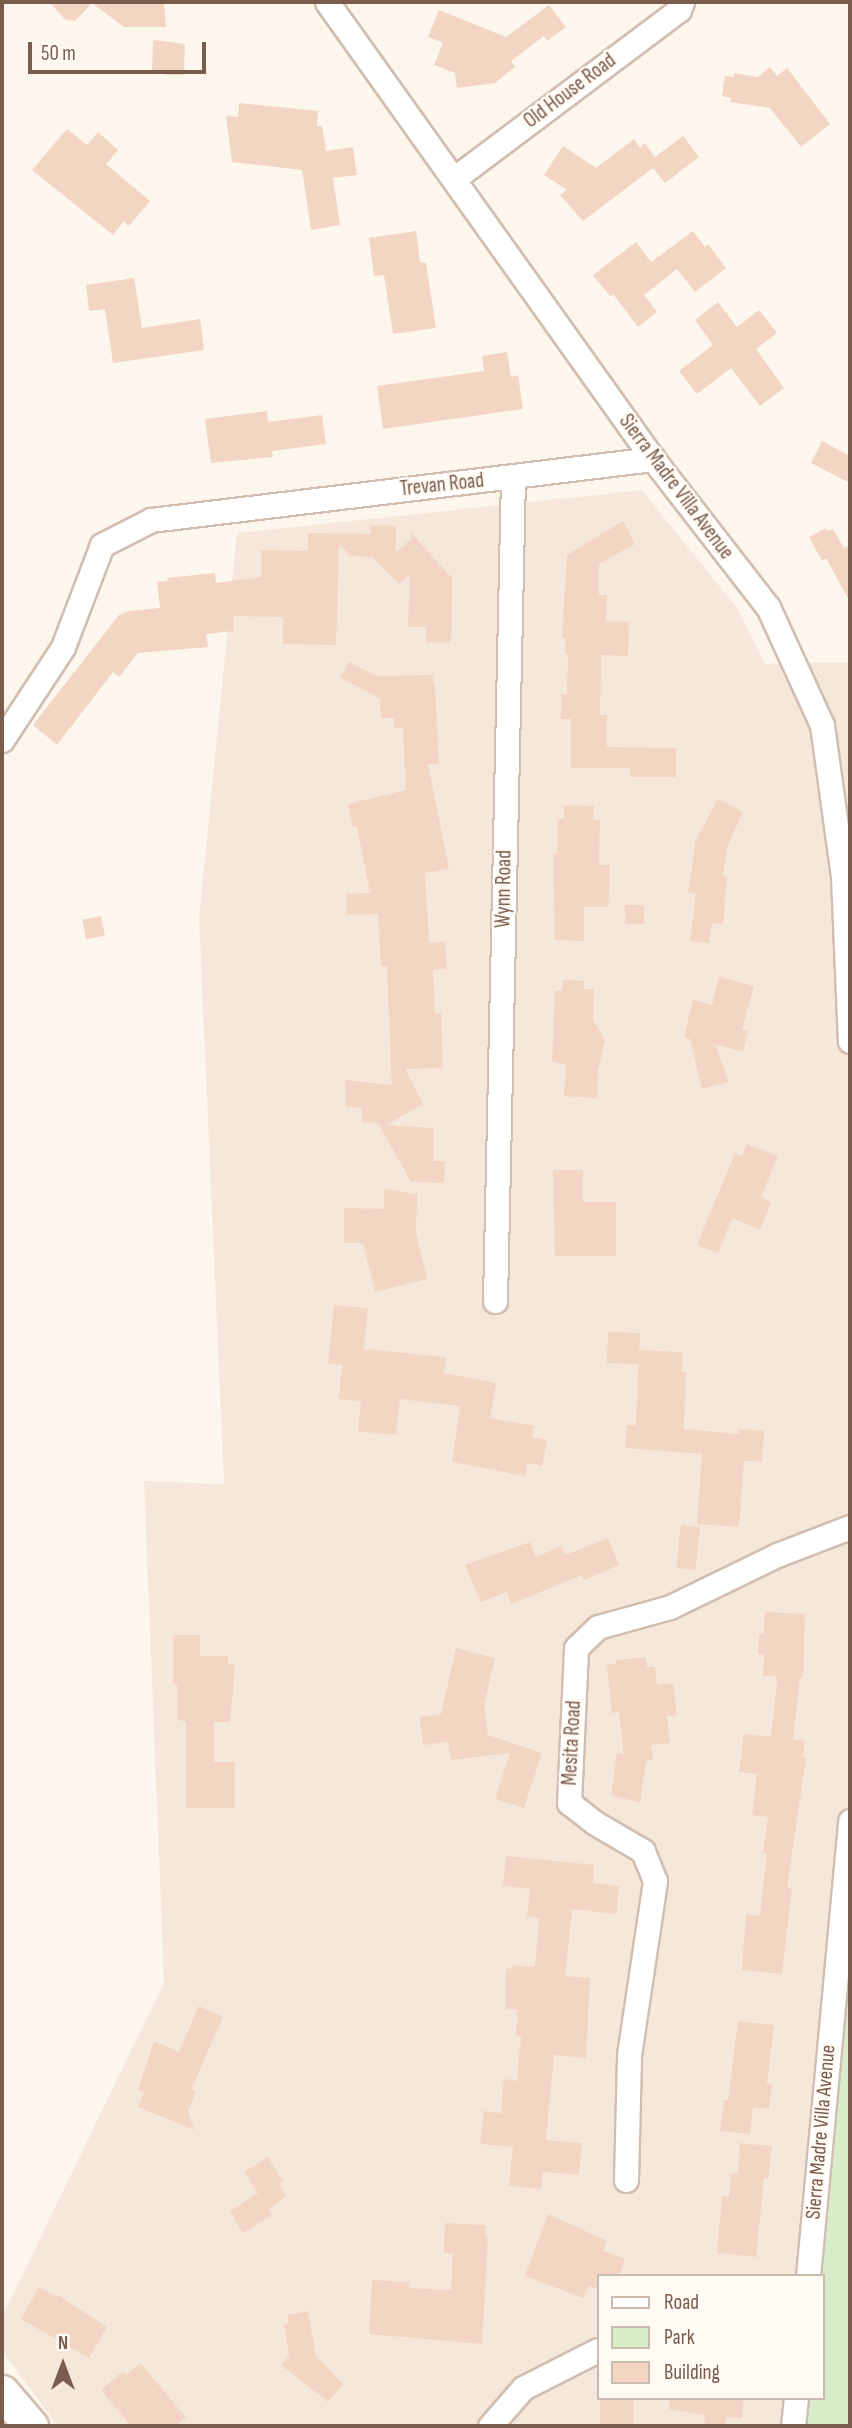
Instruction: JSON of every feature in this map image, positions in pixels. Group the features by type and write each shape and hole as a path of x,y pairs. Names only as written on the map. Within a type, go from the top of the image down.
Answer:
{"main road":[{"path":"2,2392 30,2426"}],"street":[{"name":"Sierra Madre Villa Avenue","path":"327,2 653,459 768,607 822,725 844,876 850,1041"},
{"name":"Old House Road","path":"455,178 679,10 682,2"},
{"name":"Trevan Road","path":"2,740 63,647 102,545 150,520 653,459"},
{"name":"Wynn Road","path":"495,1301 513,477"},
{"name":"Mesita Road","path":"626,2180 629,2055 655,1881 643,1851 595,1823 569,1803 576,1648 598,1627 670,1607 777,1555 850,1527"},
{"name":"Sierra Madre Villa Avenue","path":"808,2274 850,1821"},
{"path":"490,2426 523,2388 596,2351"},
{"path":"793,2426 796,2400"}],"shaded area":[{"path":"642,490 737,608 765,664 850,662 850,1863 799,2274 596,2274 596,2400 783,2400 780,2426 58,2426 2,2351 2,2317 164,1983 144,1481 224,1484 199,918 237,533"}],"green space":[{"path":"850,1902 850,2426 796,2426 798,2400 824,2400 824,2274 810,2274"}],"building":[{"path":"49,2 164,2 166,27 124,27 92,3 75,21 66,20"},
{"path":"549,5 566,27 547,41 544,36 511,61 515,67 495,83 457,88 455,73 434,65 443,43 428,37 439,10 506,37"},
{"path":"153,40 185,44 184,75 165,75 165,70 152,70"},
{"path":"770,67 777,76 787,68 830,124 801,147 770,108 730,102 731,98 722,96 725,76 734,77 734,73 758,77"},
{"path":"239,103 318,111 317,126 322,126 326,151 353,147 357,175 333,178 340,225 311,230 302,170 232,162 226,116 238,117"},
{"path":"67,129 87,145 98,132 118,150 106,164 150,201 129,226 124,221 113,235 32,170"},
{"path":"683,136 699,157 665,183 653,168 583,221 560,195 567,190 544,175 563,146 596,168 634,139 640,148 645,143 655,157"},
{"path":"416,231 420,262 426,263 436,328 393,334 384,275 374,276 369,238"},
{"path":"693,231 705,247 708,244 726,268 695,292 677,269 644,295 657,312 638,327 613,294 610,296 593,275 636,242 651,262"},
{"path":"134,278 142,328 200,319 204,350 113,363 105,309 89,311 86,285"},
{"path":"718,302 737,327 759,310 777,333 756,349 784,388 760,406 731,368 697,394 679,371 713,345 695,320"},
{"path":"507,352 511,377 518,375 523,409 383,429 377,386 484,371 482,356"},
{"path":"267,411 268,422 322,415 326,444 272,451 273,457 211,463 205,419"},
{"path":"822,441 850,456 850,483 811,463"},
{"path":"623,521 635,544 599,564 599,595 607,595 606,621 629,622 628,656 601,655 600,715 607,715 607,747 676,748 676,777 630,777 630,768 571,768 571,719 561,719 561,694 567,694 568,655 565,654 565,638 562,638 567,555"},
{"path":"371,525 396,526 396,552 411,539 411,533 452,578 451,643 426,642 426,627 408,627 410,574 399,584 372,557 351,556 339,544 336,645 283,644 283,617 233,616 234,631 206,634 208,647 138,653 119,677 113,672 57,745 33,725 119,615 129,611 160,608 157,582 168,581 167,578 215,573 216,583 261,577 261,550 308,551 308,533 371,534"},
{"path":"826,528 828,531 833,529 844,548 850,545 850,602 826,558 822,561 809,537"},
{"path":"349,662 376,676 432,675 435,688 439,764 428,764 449,869 425,873 429,943 445,942 447,969 433,970 435,1014 441,1013 443,1068 405,1069 423,1104 386,1125 433,1128 433,1161 445,1161 444,1183 411,1182 378,1123 362,1122 362,1108 346,1106 345,1080 392,1085 387,966 381,966 378,914 347,915 346,894 370,893 357,826 353,827 348,804 406,790 403,727 394,728 394,718 381,718 380,699 340,677"},
{"path":"718,799 743,812 727,847 723,875 727,876 723,924 712,923 709,943 690,941 696,894 688,893 696,840"},
{"path":"564,805 594,806 593,820 600,820 599,865 610,865 608,907 584,907 584,941 555,940 553,854 557,854 558,819 564,819"},
{"path":"625,905 644,905 644,924 625,924"},
{"path":"101,916 105,936 86,939 82,920"},
{"path":"719,977 754,986 742,1029 748,1031 743,1052 715,1044 729,1082 702,1089 690,1039 684,1037 693,1000 712,1005"},
{"path":"563,980 584,981 584,989 594,989 593,1020 605,1040 598,1071 597,1098 564,1096 566,1065 552,1061 555,991 562,991"},
{"path":"747,1144 778,1156 761,1197 771,1202 760,1230 732,1218 718,1253 697,1245 735,1153 742,1156"},
{"path":"553,1170 583,1170 583,1202 616,1202 616,1256 555,1256"},
{"path":"384,1189 417,1194 416,1232 427,1279 375,1292 363,1243 344,1243 344,1208 384,1209"},
{"path":"334,1305 368,1308 364,1349 446,1357 444,1373 496,1383 490,1418 534,1426 532,1437 547,1440 542,1466 527,1463 525,1476 452,1462 460,1406 400,1399 396,1435 358,1431 361,1401 339,1399 342,1365 328,1364"},
{"path":"608,1332 640,1333 639,1364 607,1363"},
{"path":"639,1350 683,1352 682,1372 686,1372 684,1429 739,1434 739,1429 764,1431 762,1462 744,1461 739,1527 697,1524 702,1454 625,1448 627,1425 636,1425"},
{"path":"681,1525 700,1527 695,1570 677,1568"},
{"path":"608,1538 619,1565 584,1580 582,1575 511,1604 507,1592 481,1602 465,1565 530,1542 536,1557 562,1546 565,1555"},
{"path":"765,1612 805,1614 803,1677 800,1677 793,1740 805,1741 803,1757 806,1758 787,1887 792,1888 782,1974 742,1970 746,1914 760,1916 767,1853 763,1853 768,1817 752,1815 757,1774 739,1772 744,1734 771,1737 777,1684 775,1676 763,1676 764,1654 758,1654 759,1634 764,1634"},
{"path":"200,1635 200,1656 228,1656 228,1664 235,1664 230,1722 214,1722 214,1762 235,1762 235,1808 186,1808 186,1722 177,1719 177,1684 173,1684 173,1637"},
{"path":"456,1648 495,1658 484,1705 488,1735 542,1753 524,1808 495,1799 510,1753 451,1760 448,1742 423,1745 420,1717 441,1714"},
{"path":"646,1657 647,1667 655,1667 657,1685 673,1683 677,1715 667,1716 670,1743 651,1745 653,1760 646,1761 640,1802 611,1796 617,1753 624,1754 619,1712 612,1713 607,1665 616,1663 616,1660"},
{"path":"506,1856 594,1865 593,1883 619,1886 616,1914 572,1909 565,1976 590,1978 586,2058 554,2055 546,2140 582,2143 579,2175 543,2172 541,2189 509,2186 513,2147 480,2144 484,2111 501,2113 504,2079 517,2081 521,2037 516,2036 518,2010 505,2008 506,1968 512,1969 512,1965 535,1967 539,1918 527,1916 530,1889 503,1886"},
{"path":"199,2006 223,2017 191,2090 196,2092 188,2111 194,2130 138,2107 144,2092 138,2090 154,2041 179,2052"},
{"path":"738,2021 774,2025 767,2083 772,2084 769,2109 753,2107 750,2134 720,2131 724,2100 728,2100"},
{"path":"740,2143 772,2146 768,2179 764,2178 756,2257 717,2253 722,2196 729,2197 731,2174 738,2172"},
{"path":"268,2157 283,2181 279,2184 286,2196 268,2210 272,2215 243,2233 230,2211 258,2193 244,2172"},
{"path":"548,2214 607,2241 603,2251 625,2259 620,2274 596,2274 596,2289 589,2286 583,2298 525,2276"},
{"path":"445,2223 485,2225 485,2237 488,2237 482,2344 369,2334 372,2280 409,2282 408,2288 451,2290 453,2253 444,2253"},
{"path":"39,2287 56,2297 58,2295 107,2327 89,2358 21,2319"},
{"path":"308,2311 316,2356 343,2384 328,2402 281,2365 289,2356 284,2324 289,2323 287,2315"},
{"path":"140,2363 186,2417 175,2426 131,2426 101,2390 123,2371 126,2375"},
{"path":"600,2400 633,2400 633,2426 600,2426"},
{"path":"669,2400 744,2400 742,2418 726,2417 725,2426 704,2426 705,2415 669,2409"}]}
